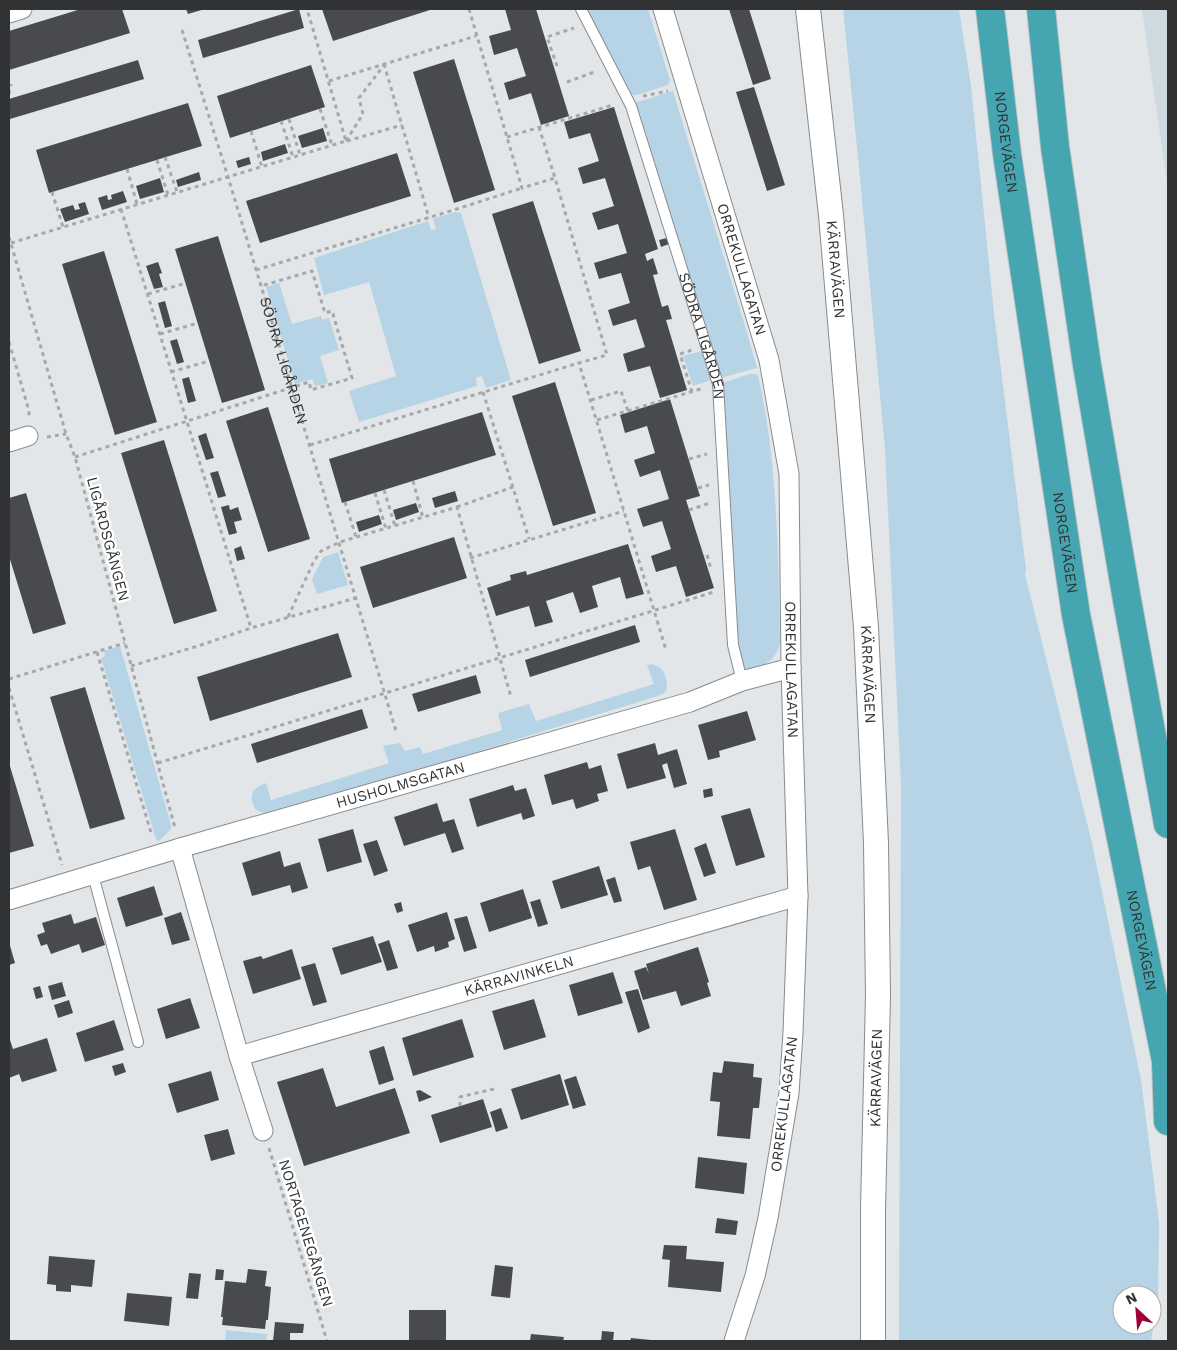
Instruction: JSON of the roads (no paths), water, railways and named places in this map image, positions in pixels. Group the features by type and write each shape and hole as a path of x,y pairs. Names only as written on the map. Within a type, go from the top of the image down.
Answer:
{"highway":[{"name":"NORGEVÄGEN","path":"990,9 1008,164 1076,615 1167,1067 1168,1121"},
{"path":"1041,9 1056,146 1087,364 1127,600 1168,822"}],"street":[{"path":"9,13 22,9"},
{"name":"ORREKULLAGATAN","path":"663,9 770,370 789,474 791,668 798,896 793,1033 789,1093 768,1218 755,1276 734,1341"},
{"name":"KÄRRAVÄGEN","path":"808,9 832,214 866,627 877,871 878,996 873,1209 873,1341"},
{"path":"9,442 28,436"},
{"name":"HUSHOLMSGATAN","path":"9,900 180,848 690,702 742,681 791,668"},
{"path":"180,848 239,1056 263,1131"},
{"name":"KÄRRAVINKELN","path":"239,1056 798,896"}],"lane":[{"name":"SÖDRA LIGÅRDEN","path":"581,9 629,101 718,384 733,645 742,681"},
{"path":"93,875 138,1042"}]}
